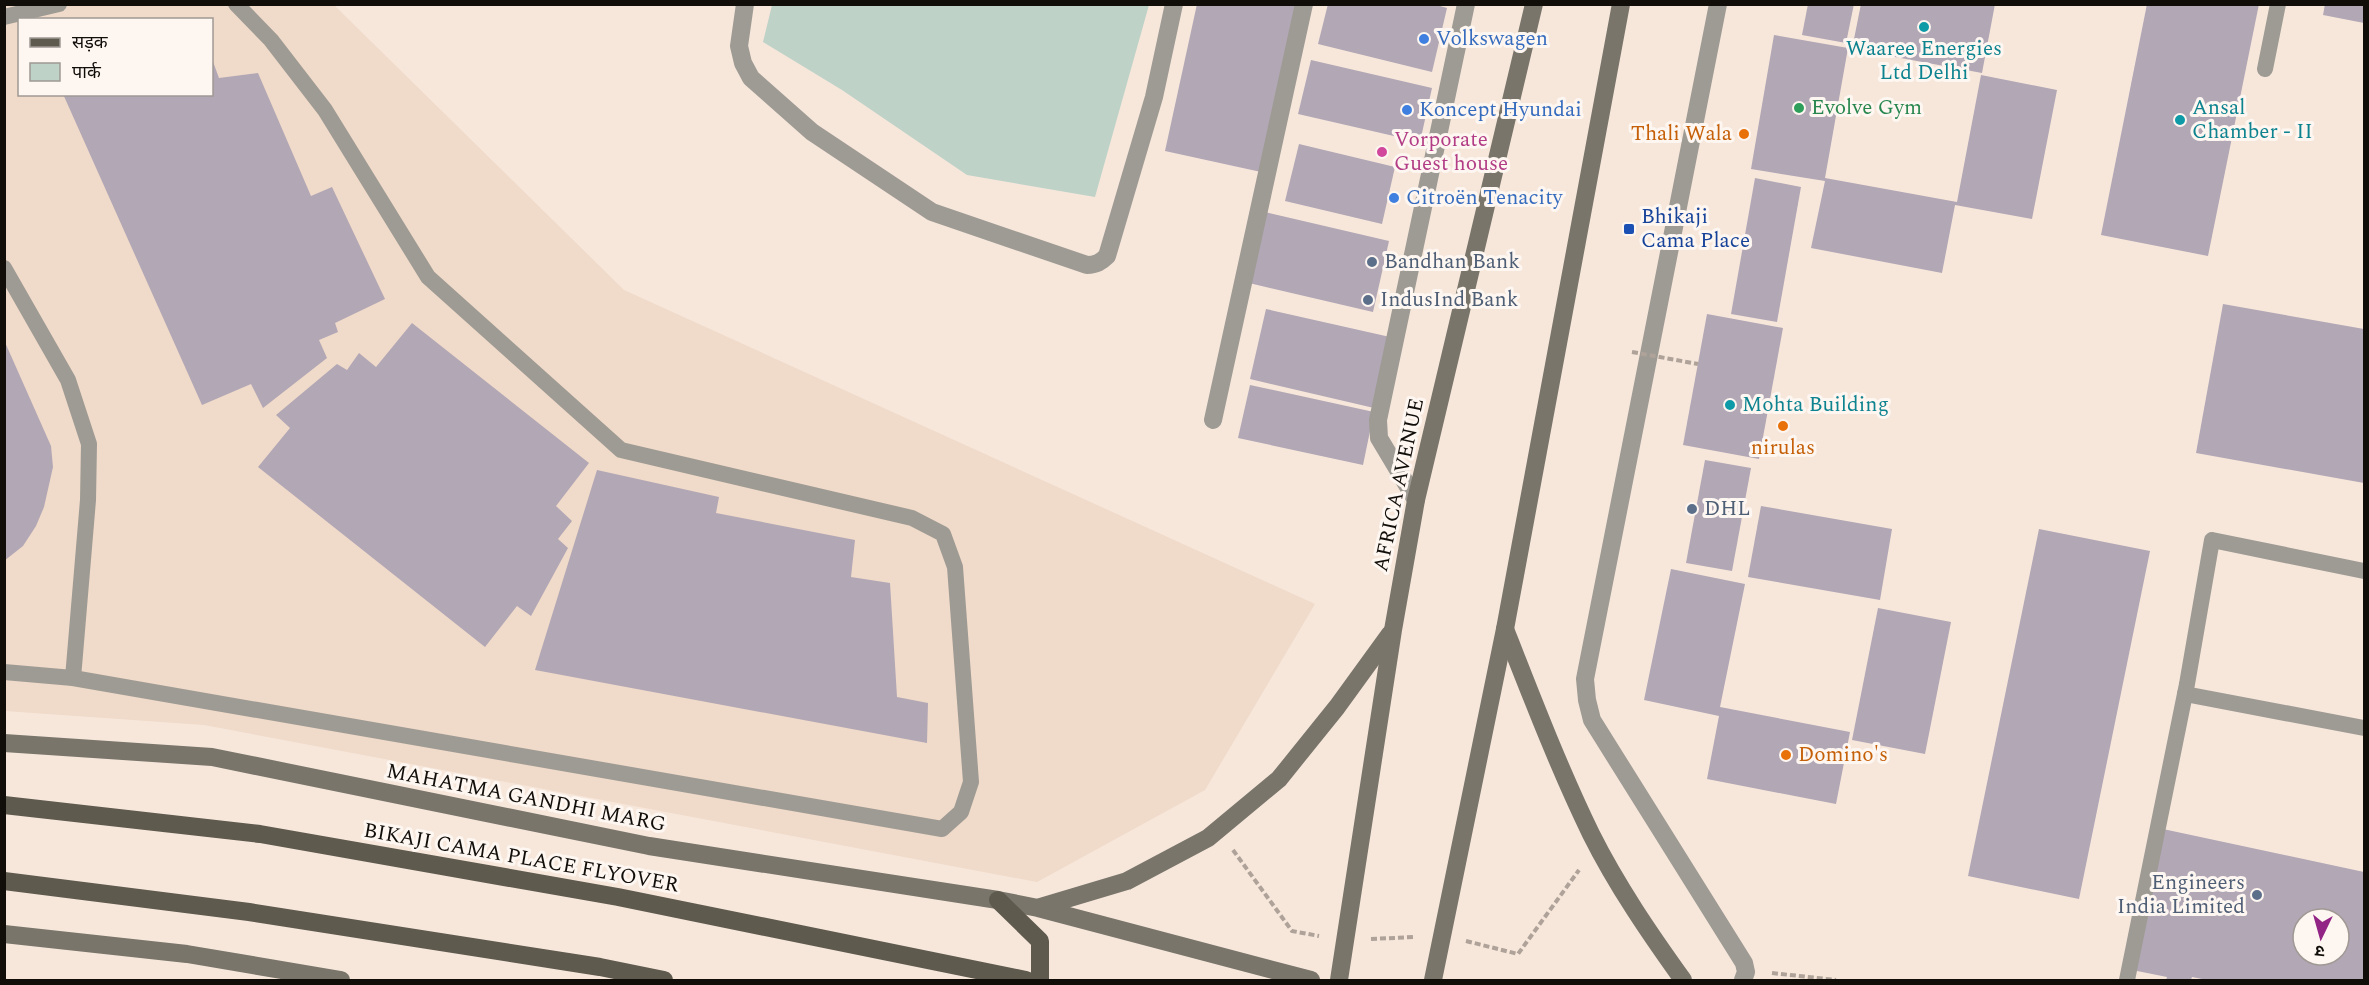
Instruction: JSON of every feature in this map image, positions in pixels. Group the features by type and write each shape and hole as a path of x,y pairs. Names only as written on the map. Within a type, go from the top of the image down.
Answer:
{"main road":[{"name":"AFRICA AVENUE","path":"1339,981 1393,630 1416,500 1534,4"},
{"path":"1433,981 1505,629 1621,4"},
{"path":"1505,629 1549,740 1597,845 1649,933 1683,981"},
{"path":"1038,908 1127,881 1208,838 1279,778 1337,707 1393,630"},
{"name":"MAHATMA GANDHI MARG","path":"4,743 212,757 649,846 998,900 1038,908 1311,981"},
{"name":"BIKAJI CAMA PLACE FLYOVER","path":"4,805 283,838 618,897 1026,981"},
{"path":"4,881 249,912 589,965 664,981"},
{"path":"998,900 1040,941 1040,981"},
{"path":"4,934 187,954 341,981"}],"street":[{"path":"745,4 740,46 743,63 751,78 812,132 932,212 1087,265 1101,262 1107,256 1154,97 1174,4"},
{"path":"1213,420 1304,4"},
{"path":"1416,500 1379,438 1378,420 1466,4"},
{"path":"1718,4 1585,680 1592,720 1744,963 1746,972 1743,981"}],"lane":[{"path":"4,17 59,4"},
{"path":"4,672 73,678 942,829 962,812 971,783 955,567 943,534 912,518 621,450 428,277 325,110 271,40 236,4"},
{"path":"2265,69 2278,4"},
{"path":"4,268 69,380 89,444 88,500 73,678"},
{"path":"2127,981 2185,694 2212,540 2364,571"},
{"path":"2185,694 2364,728"}],"path":[{"path":"1632,352 1698,364"},
{"path":"1218,830 1292,931 1345,940 1442,935 1518,954 1597,845"},
{"path":"1771,972 1836,981"}],"shaded area":[{"path":"4,5 334,5 624,290 1315,604 1205,790 1037,882 204,725 5,711"}],"green space":[{"path":"772,4 1149,5 1095,197 967,175 842,90 763,42"}],"building":[{"path":"1197,4 1298,4 1261,172 1165,151"},
{"path":"1328,4 1433,4 1447,8 1432,72 1318,44"},
{"path":"1808,4 1854,4 1846,43 1802,35"},
{"name":"Waaree Energies Ltd Delhi","path":"1861,4 1995,4 1982,73 1852,49"},
{"name":"Ansal Chamber - II","path":"2147,4 2259,4 2208,256 2101,235"},
{"path":"2325,4 2364,4 2364,23 2323,15"},
{"path":"1774,35 1848,48 1825,178 1957,202 1981,75 2057,90 2032,219 1955,205 1942,273 1811,248 1825,181 1751,169"},
{"path":"1311,60 1432,88 1420,142 1298,114"},
{"path":"213,62 219,78 258,73 311,196 332,187 385,299 335,323 338,332 319,340 327,358 263,408 251,384 202,405 64,96 213,96"},
{"path":"1299,144 1395,167 1382,224 1285,201"},
{"path":"1755,178 1801,187 1777,322 1731,314"},
{"path":"1265,212 1389,241 1373,312 1249,283"},
{"path":"2223,304 2364,329 2364,483 2196,453"},
{"path":"1266,309 1390,337 1374,408 1250,379"},
{"name":"Mohta Building","path":"1707,314 1783,328 1759,459 1683,445"},
{"path":"412,323 589,463 556,506 572,521 558,539 568,548 531,616 517,606 485,647 258,467 290,428 276,415 337,364 347,370 359,353 376,367"},
{"path":"4,340 51,446 53,467 44,507 36,526 23,546 4,561"},
{"path":"1250,385 1374,412 1363,465 1238,438"},
{"path":"1705,460 1751,468 1732,571 1686,563"},
{"path":"597,470 719,497 716,513 855,540 851,577 890,583 897,697 928,703 927,743 535,670"},
{"path":"1761,506 1892,529 1880,600 1748,577"},
{"path":"2039,529 2150,551 2079,899 1968,876"},
{"path":"1671,569 1745,584 1720,707 1850,732 1836,804 1707,779 1719,716 1644,700"},
{"path":"1878,608 1951,622 1925,754 1852,740"},
{"name":"Engineers India Limited","path":"2163,829 2364,872 2364,980 2207,980 2192,977 2191,980 2166,980 2167,977 2132,970"}],"place":[{"name":"Waaree Energies Ltd Delhi","path":"1924,27"},
{"name":"Volkswagen","path":"1424,39"},
{"name":"Evolve Gym","path":"1799,108"},
{"name":"Koncept Hyundai","path":"1407,110"},
{"name":"Ansal Chamber - II","path":"2180,120"},
{"name":"Thali Wala","path":"1744,134"},
{"name":"Vorporate Guest house","path":"1382,152"},
{"name":"Citroën Tenacity","path":"1394,198"},
{"name":"Bhikaji Cama Place","path":"1629,229"},
{"name":"Bandhan Bank","path":"1372,262"},
{"name":"IndusInd Bank","path":"1368,300"},
{"name":"Mohta Building","path":"1730,405"},
{"name":"nirulas","path":"1783,426"},
{"name":"DHL","path":"1692,509"},
{"name":"Domino's","path":"1786,755"},
{"name":"Engineers India Limited","path":"2257,895"}]}
